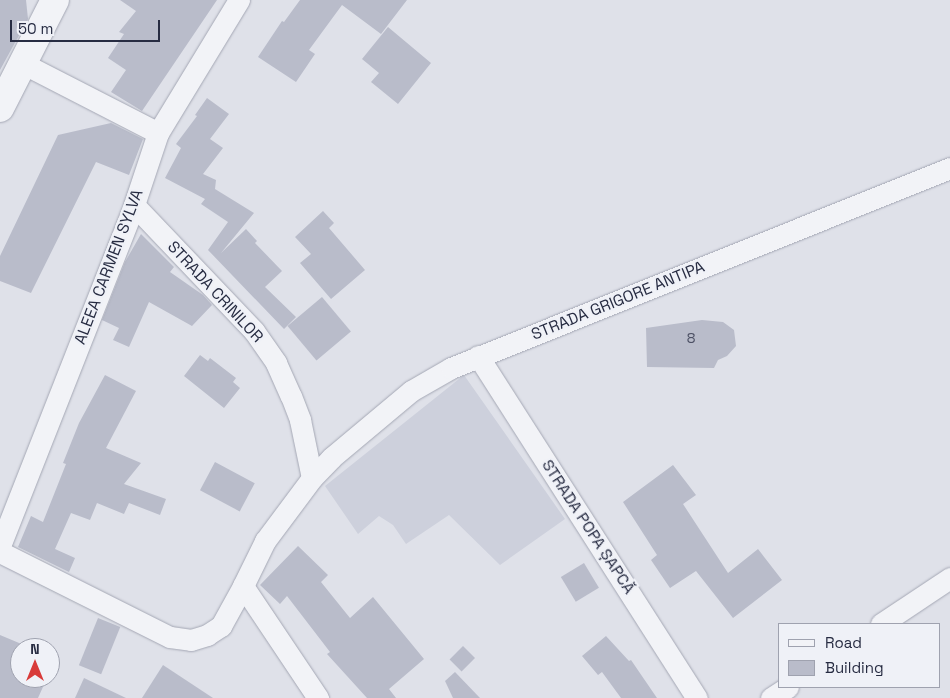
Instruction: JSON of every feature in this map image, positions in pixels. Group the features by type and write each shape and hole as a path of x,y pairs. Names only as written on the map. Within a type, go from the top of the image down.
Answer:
{"street":[{"path":"0,108 55,0"},
{"name":"ALEEA CARMEN SYLVA","path":"0,546 134,205 158,133 239,0"},
{"path":"22,63 158,133"},
{"name":"STRADA GRIGORE ANTIPA","path":"312,478 331,458 411,391 451,368 950,168"},
{"name":"STRADA CRINILOR","path":"134,205 254,331 276,363 300,420 312,478"},
{"name":"STRADA POPA ȘAPCĂ","path":"478,356 697,698"},
{"path":"0,552 170,636 191,640 208,635 222,626 264,541 312,478"},
{"path":"882,623 950,578"},
{"path":"243,586 318,698"},
{"path":"771,698 786,688"}],"shaded area":[{"path":"464,375 565,519 500,565 449,515 406,544 393,525 379,516 358,534 325,486"}],"building":[{"path":"0,0 26,0 28,19 0,70"},
{"path":"120,0 217,0 142,111 111,92 126,70 108,58 124,34 119,32 136,11"},
{"path":"300,0 407,0 381,34 342,5 309,50 315,54 296,82 258,57 282,21 284,22"},
{"path":"388,27 431,63 398,104 371,82 379,73 362,59"},
{"path":"207,98 229,114 210,139 223,148 203,174 216,180 215,189 254,213 221,253 246,229 257,241 255,243 282,271 265,287 296,317 284,329 208,250 228,222 201,204 205,199 165,178 181,148 176,144 197,116 195,115"},
{"path":"111,123 143,139 129,175 96,162 31,293 0,281 0,256 58,135"},
{"path":"323,211 334,223 329,228 365,270 331,299 300,263 311,254 295,237"},
{"path":"141,234 174,267 170,272 203,295 212,305 192,326 149,302 129,347 113,340 119,328 102,320 125,262"},
{"path":"322,297 351,331 316,360 288,326"},
{"path":"702,320 723,322 734,330 736,346 727,356 718,360 714,368 647,367 646,328"},
{"path":"200,355 208,361 210,358 236,378 233,382 240,388 224,408 184,376"},
{"path":"105,375 136,391 106,448 141,463 124,484 166,499 160,515 129,503 124,514 97,503 90,520 71,513 55,549 75,558 69,572 18,547 31,516 43,522 66,464 63,463 79,423"},
{"path":"215,462 255,483 240,511 200,490"},
{"path":"673,465 696,495 683,504 728,573 758,549 782,580 733,618 696,571 670,588 651,560 657,555 623,502"},
{"path":"298,546 328,575 321,582 350,618 373,597 424,659 389,689 396,698 367,698 327,654 330,652 287,596 280,604 260,585"},
{"path":"584,563 599,588 576,602 561,577"},
{"path":"98,618 120,627 101,674 79,665"},
{"path":"0,635 10,639 10,688 42,688 38,698 0,698"},
{"path":"606,636 629,661 631,660 657,698 621,698 602,672 598,675 582,656"},
{"path":"463,646 475,658 462,671 450,659"},
{"path":"163,665 213,698 142,698"},
{"path":"455,672 480,698 453,698 445,681"},
{"path":"84,678 126,698 75,698"}]}
